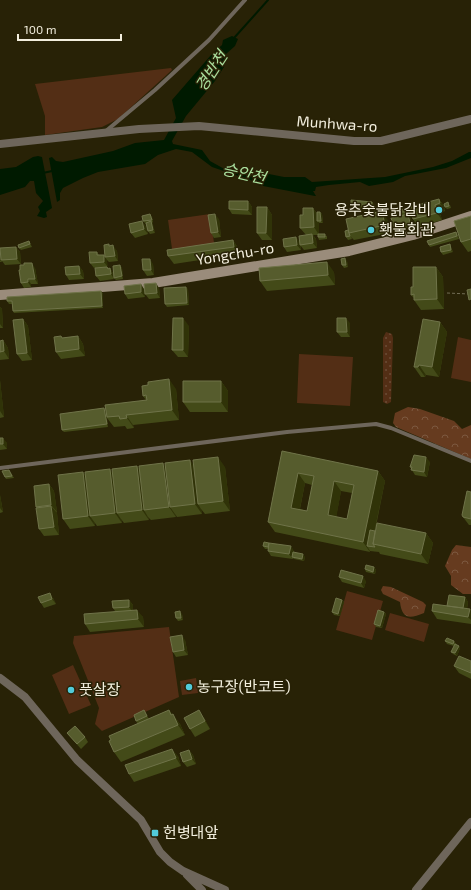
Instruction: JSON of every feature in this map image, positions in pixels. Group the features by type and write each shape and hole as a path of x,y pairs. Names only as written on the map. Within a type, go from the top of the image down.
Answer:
{"street":[{"name":"Munhwa-ro","path":"104,132 171,126 199,126 354,141 381,142 471,119"},
{"path":"0,144 104,132"},
{"name":"Yongchu-ro","path":"0,295 153,283 349,251 413,235 471,216"},
{"path":"0,678 25,697 77,760 141,820 160,852 183,871 202,890"},
{"path":"416,890 471,822"},
{"path":"183,871 225,890"}],"lane":[{"path":"104,132 156,90 210,40 246,0"},
{"path":"0,468 287,432 376,424 392,428 471,461"}],"path":[{"path":"447,293 470,294"}],"shaded area":[{"path":"171,68 172,70 118,119 102,127 45,135 45,116 35,84"},
{"path":"210,214 215,250 173,256 168,220"},
{"path":"386,332 392,334 393,338 391,402 387,404 383,402 383,338"},
{"path":"458,337 471,340 471,382 451,378"},
{"path":"299,354 353,357 350,406 297,403"},
{"path":"347,591 383,601 372,640 336,630"},
{"path":"390,613 429,624 424,642 385,630"},
{"path":"169,627 179,697 102,731 95,724 99,708 73,643 74,636"},
{"name":"풋살장","path":"73,665 91,705 69,714 52,675"},
{"name":"농구장(반코트)","path":"196,678 198,693 182,695 180,681"}],"green space":[{"path":"408,407 420,409 454,421 462,429 471,425 471,459 396,427 393,423 395,413"},
{"path":"456,545 471,547 471,594 463,594 451,585 451,576 445,566 452,550"},
{"path":"383,586 391,587 423,602 426,605 424,613 410,617 405,615 402,612 400,602 383,594 381,590"}],"water":[{"path":"232,36 238,39 235,46 226,54 224,67 215,81 186,116 172,141 173,144 202,150 210,161 228,171 254,176 264,173 284,177 305,177 312,182 385,177 433,167 452,161 469,152 471,152 471,158 446,168 405,176 393,182 369,186 360,182 316,187 315,191 313,191 315,196 258,185 253,181 212,167 192,152 176,149 158,155 145,164 98,172 83,178 63,188 60,193 60,200 57,202 49,158 52,157 56,161 63,162 113,151 135,143 164,140 176,118 172,100 211,55 222,45 223,40"},
{"path":"33,157 42,157 52,208 46,212 47,217 44,218 37,216 40,211 38,207 43,201 36,193 34,181 30,181 25,187 0,195 0,169 16,167"}],"building":[{"path":"439,199 440,203 435,205 437,213 413,219 410,207"},
{"path":"351,200 372,202 372,206 351,204"},
{"path":"229,201 248,201 248,210 229,209"},
{"path":"448,202 449,206 445,207 444,204"},
{"path":"257,207 267,207 266,233 257,233"},
{"path":"303,208 313,208 314,227 300,228 300,215 303,215"},
{"path":"394,209 406,209 406,212 394,212"},
{"path":"382,211 385,225 349,233 346,219"},
{"path":"317,212 320,212 321,221 317,221"},
{"path":"150,214 152,220 143,221 142,216"},
{"path":"215,214 218,232 211,233 208,215"},
{"path":"408,214 410,223 394,227 391,218"},
{"path":"471,216 471,239 461,242 454,221"},
{"path":"142,221 144,229 131,233 129,224"},
{"path":"151,221 153,230 148,231 146,223"},
{"path":"348,230 350,236 346,237 345,231"},
{"path":"456,232 457,236 429,245 427,241"},
{"path":"312,234 313,243 300,245 299,236"},
{"path":"318,234 325,234 325,237 318,237"},
{"path":"296,237 297,245 284,247 283,239"},
{"path":"233,240 234,247 168,256 167,250"},
{"path":"29,241 30,244 19,248 18,245"},
{"path":"109,244 109,246 113,245 115,256 105,257 104,245"},
{"path":"450,244 451,250 441,252 440,247"},
{"path":"16,247 17,259 1,260 0,248"},
{"path":"89,252 97,252 97,255 104,255 104,262 90,263"},
{"path":"345,258 346,265 342,265 341,259"},
{"path":"142,259 150,259 151,270 143,270"},
{"path":"327,262 328,275 260,281 259,268"},
{"path":"24,263 32,263 35,279 28,279 28,282 21,283 19,270 20,265 24,265"},
{"path":"120,265 122,276 114,278 113,266"},
{"path":"79,266 80,274 66,275 65,267"},
{"path":"107,267 108,269 110,268 111,274 96,276 95,268"},
{"path":"413,267 436,267 437,299 414,300 414,294 411,295 411,287 413,287"},
{"path":"156,283 157,293 145,294 144,284"},
{"path":"141,284 141,292 125,294 124,286"},
{"path":"186,287 187,303 165,304 164,288"},
{"path":"471,289 471,299 469,300 467,290"},
{"path":"101,291 102,306 13,311 12,301 7,301 7,297"},
{"path":"173,318 183,318 183,350 172,350"},
{"path":"337,318 346,318 347,332 337,332"},
{"path":"23,319 27,353 17,354 13,320"},
{"path":"423,319 440,322 432,367 419,365 418,367 414,367"},
{"path":"61,336 62,338 78,336 79,349 56,352 54,337"},
{"path":"3,340 4,351 0,352 0,341"},
{"path":"169,379 172,410 126,415 127,418 120,419 119,416 107,417 105,405 147,400 146,395 143,396 142,386 148,385 148,382"},
{"path":"183,381 221,381 221,402 183,402"},
{"path":"104,408 107,424 62,430 60,414"},
{"path":"0,438 3,438 3,444 0,444"},
{"path":"282,451 378,471 363,542 268,522","holes":["298,473 314,476 307,511 291,508","334,481 354,485 347,519 328,515"]},
{"path":"414,455 426,457 424,472 411,470 412,467 410,467"},
{"path":"218,457 223,501 198,504 193,460"},
{"path":"190,460 195,504 170,507 165,463"},
{"path":"163,463 169,507 144,510 139,466"},
{"path":"137,466 142,510 117,513 112,469"},
{"path":"110,469 115,513 90,516 85,472"},
{"path":"9,470 12,476 5,477 2,471"},
{"path":"83,472 88,516 63,519 58,475"},
{"path":"49,484 51,505 36,507 34,486"},
{"path":"467,491 471,492 471,519 463,517 462,515"},
{"path":"51,506 54,527 39,529 36,508"},
{"path":"377,523 426,533 421,554 373,544"},
{"path":"370,530 375,531 373,544 375,547 367,546"},
{"path":"264,542 269,543 268,547 263,546"},
{"path":"269,543 291,546 289,554 268,551"},
{"path":"293,552 303,554 302,559 292,557"},
{"path":"366,565 374,567 373,572 365,569"},
{"path":"341,570 363,576 361,583 339,577"},
{"path":"50,593 52,599 41,603 38,597"},
{"path":"449,595 465,597 463,608 447,606"},
{"path":"336,598 342,600 338,614 332,612"},
{"path":"129,600 129,607 113,608 112,601"},
{"path":"433,604 470,609 468,617 432,611"},
{"path":"137,610 138,619 85,624 84,614"},
{"path":"378,610 384,612 380,626 374,624"},
{"path":"180,611 181,618 176,618 175,612"},
{"path":"182,635 184,650 173,652 170,637"},
{"path":"447,638 454,641 453,644 445,641"},
{"path":"455,644 459,646 455,653 451,652"},
{"path":"459,656 471,661 471,673 454,666"},
{"path":"144,710 147,716 136,721 134,715"},
{"path":"169,710 171,715 173,714 178,725 114,752 109,741 111,740 109,736"},
{"path":"199,710 205,721 190,729 184,718"},
{"path":"75,726 85,737 77,744 67,733"},
{"path":"172,749 176,758 129,774 125,765"},
{"path":"189,750 192,759 183,762 180,753"}],"waterway":[{"name":"경반천","path":"234,38 268,0"},
{"name":"승안천","path":"43,173 52,171"}],"place":[{"name":"용추숯불닭갈비","path":"439,210"},
{"name":"횃불회관","path":"371,230"},
{"name":"농구장(반코트)","path":"189,687"},
{"name":"풋살장","path":"71,690"},
{"name":"헌병대앞","path":"155,833"}]}
